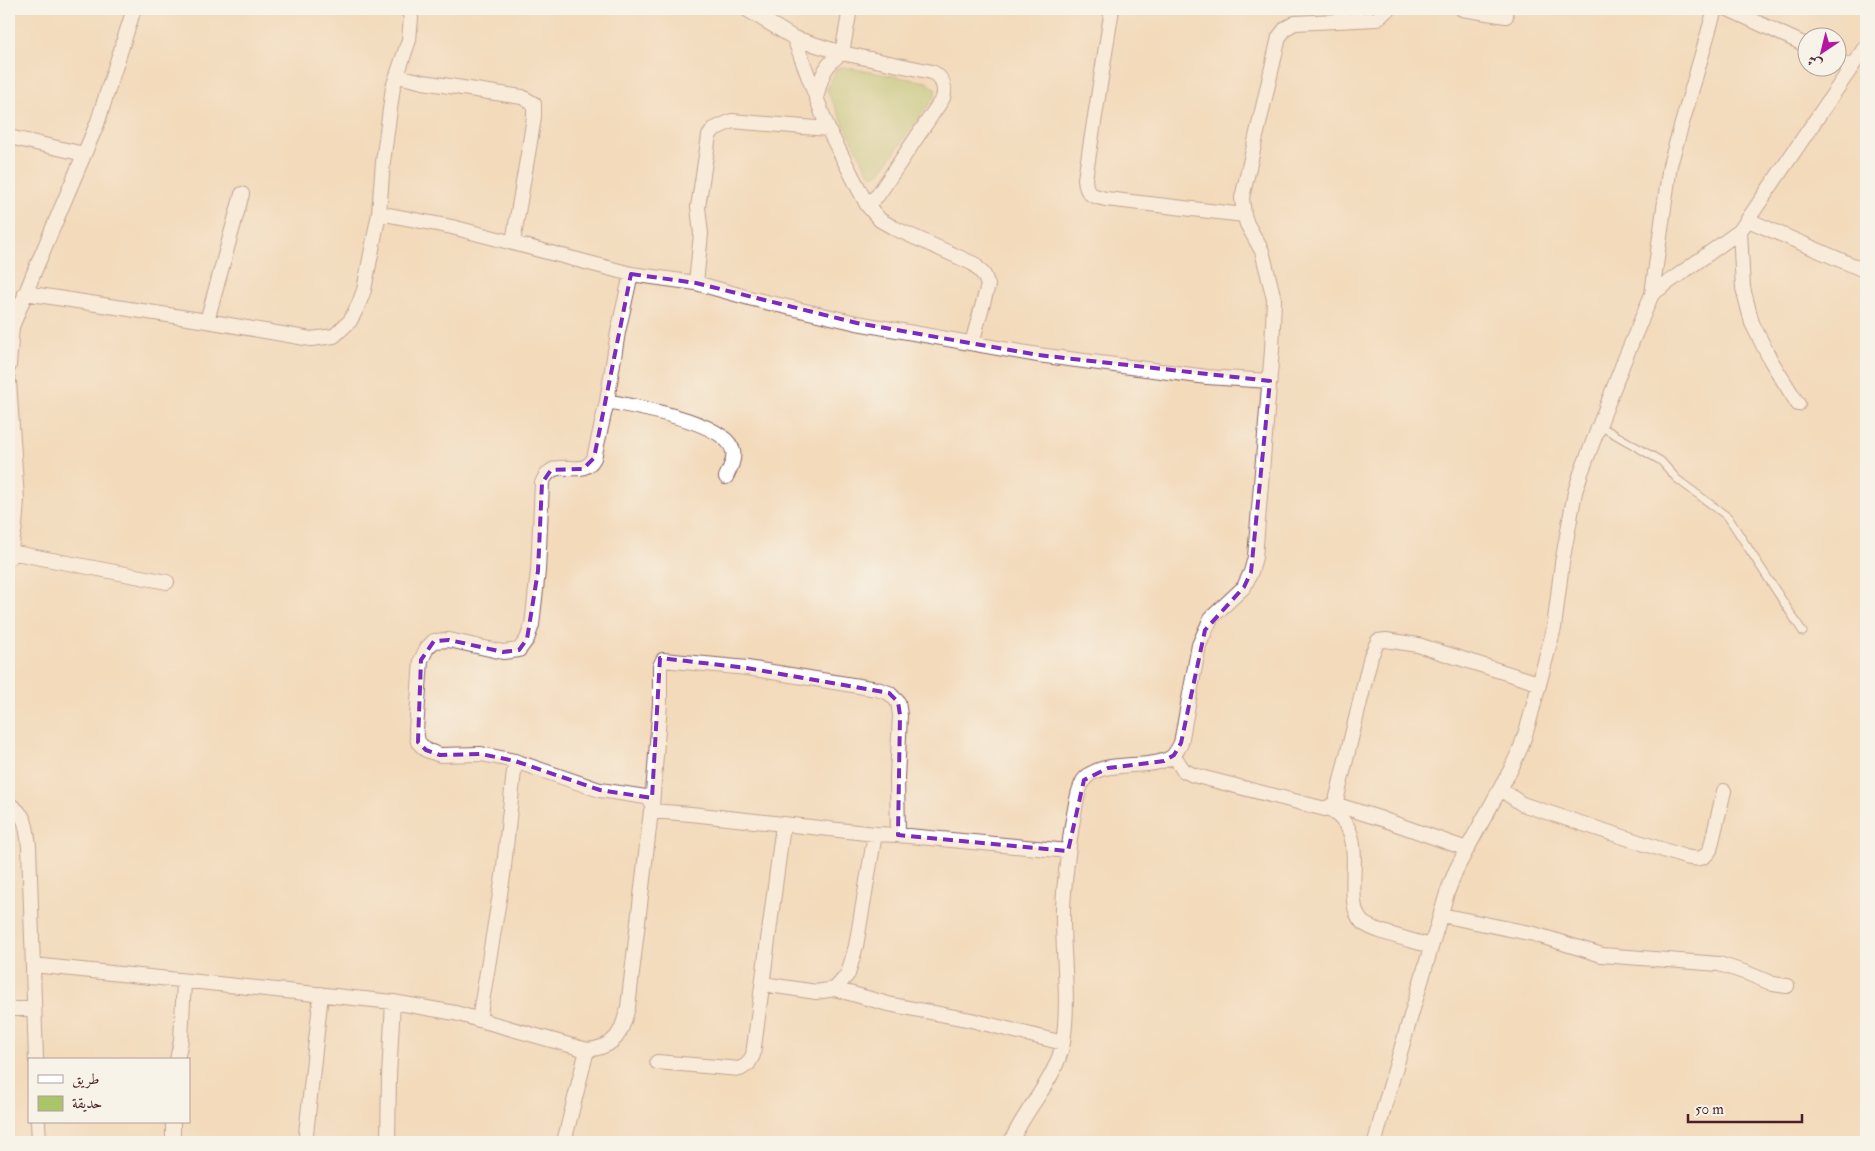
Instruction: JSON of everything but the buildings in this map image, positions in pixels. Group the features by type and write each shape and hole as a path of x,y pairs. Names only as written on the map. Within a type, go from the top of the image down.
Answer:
{"street":[{"path":"9,366 12,327 107,96 134,9"},
{"path":"25,294 207,321 311,339 334,336 350,322 361,298 379,213 383,162 393,87 410,40 411,18 408,9"},
{"path":"746,9 794,38 842,53 932,72 937,75 944,86 940,103 878,195 867,205"},
{"path":"842,53 850,9"},
{"path":"1112,9 1086,188 1090,194 1106,199 1244,215"},
{"path":"1011,1142 1017,1128 1058,1061 1063,1043 1065,1023 1063,908 1068,851 1077,797 1084,780 1095,772 1108,768 1164,761 1174,755 1181,743 1199,645 1204,630 1211,618 1244,587 1255,557 1270,381 1274,300 1262,251 1247,224 1242,198 1279,37 1286,28 1295,23 1377,19 1388,9"},
{"path":"1462,9 1506,16"},
{"path":"1375,1142 1431,946 1456,870 1521,747 1554,628 1562,563 1575,492 1624,361 1652,294 1670,166 1715,9"},
{"path":"1728,9 1798,41"},
{"path":"794,38 828,129 867,205 880,220 974,264 984,275 988,285 972,343"},
{"path":"1652,294 1740,231 1866,46"},
{"path":"816,95 825,68 833,58 842,53"},
{"path":"398,76 522,97 534,104 532,136 512,242"},
{"path":"696,283 702,234 698,207 709,136 714,129 732,121 828,129"},
{"path":"9,137 84,154"},
{"path":"207,321 242,194"},
{"path":"379,213 452,227 631,274 696,283 753,299 857,323 1038,355 1188,374 1270,381"},
{"path":"1748,220 1866,271"},
{"path":"1740,231 1743,288 1752,323 1771,361 1798,404"},
{"path":"631,274 618,332 607,401 594,458 590,465 583,469 559,467 551,470 542,483 538,571 532,625 528,640 519,650 503,652 449,640 434,640 427,648 421,660 416,730 418,742 426,750 440,755 481,754 515,761 600,790 691,814 783,825 1068,851"},
{"path":"9,381 17,500 10,555 167,582"},
{"path":"607,401 697,422 718,432 727,440 733,451 732,463 726,477"},
{"path":"1332,806 1371,656 1378,641 1386,640 1418,645 1538,683"},
{"path":"33,965 393,1002 436,1009 588,1050 609,1044 619,1036 624,1022 632,980 652,805 660,704 660,666 663,660 747,668 877,689 889,693 898,702 900,715 897,778 898,835"},
{"path":"1174,755 1183,770 1193,775 1318,808 1332,806 1382,819 1467,849"},
{"path":"479,1020 503,876 515,761"},
{"path":"1500,789 1515,800 1534,808 1677,854 1702,859 1706,857 1710,850 1724,791"},
{"path":"9,804 20,812 26,826 29,846 36,1058"},
{"path":"1332,806 1349,828 1354,858 1353,897 1356,911 1362,922 1374,929 1431,946"},
{"path":"657,1062 740,1070 748,1064 753,1055 783,825"},
{"path":"835,989 848,974 856,946 875,834"},
{"path":"1441,915 1534,934 1602,955 1718,964 1773,984 1787,986"},
{"path":"178,1058 184,982"},
{"path":"763,984 816,992 835,989 888,1004 971,1020 1063,1043"},
{"path":"306,1134 321,994"},
{"path":"388,1142 393,1002"},
{"path":"9,1009 34,1009"},
{"path":"564,1142 588,1050"},
{"path":"38,1124 39,1142"},
{"path":"173,1124 173,1142"}],"lane":[{"path":"1600,426 1661,461 1676,479 1728,517 1803,632"}],"highlighted area":[{"path":"631,274 696,283 857,323 1038,355 1270,381 1251,572 1244,587 1205,630 1181,743 1174,755 1164,761 1108,768 1084,780 1068,851 898,835 900,715 898,702 889,693 747,668 660,658 652,798 600,790 515,761 481,754 440,755 426,750 418,742 421,660 434,641 449,640 503,652 519,650 527,639 538,571 542,483 551,470 583,469 594,458"}],"green space":[{"path":"843,67 927,82 935,89 935,96 881,171 876,175 872,175 867,169 828,93 827,89 837,68"}]}
